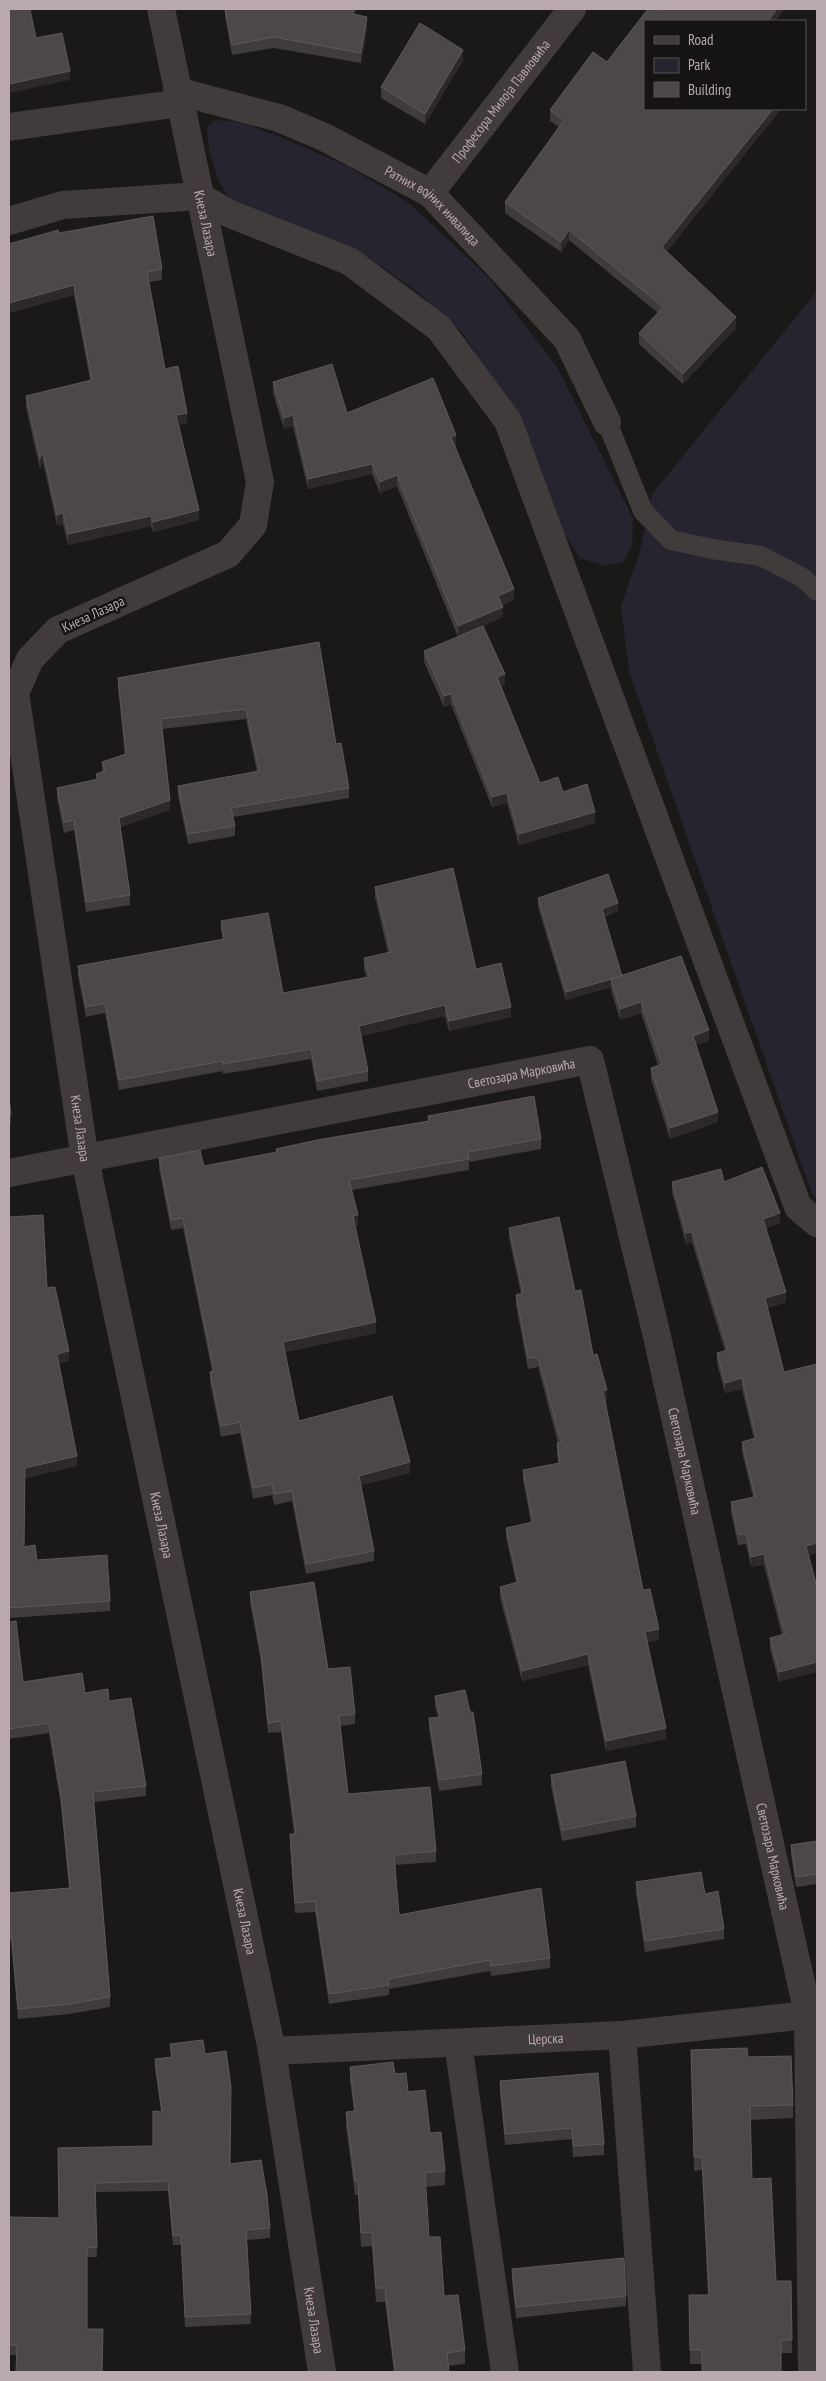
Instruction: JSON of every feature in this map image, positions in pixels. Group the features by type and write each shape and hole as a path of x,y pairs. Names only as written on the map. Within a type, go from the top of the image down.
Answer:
{"street":[{"name":"Кнеза Лазара","path":"161,9 260,482 253,526 228,554 58,630 30,659 15,693 85,1158 272,2051 322,2372"},
{"name":"Професора Милоја Павловића","path":"430,193 572,9"},
{"name":"Ратних војних инвалида","path":"9,127 179,97 279,118 324,137 430,193 567,339 607,422"},
{"path":"9,221 63,205 199,196 230,214 349,261 439,328 508,421 798,1207 817,1223"},
{"name":"Светозара Марковића","path":"85,1158 590,1060 656,1332 813,2014 812,2372"},
{"path":"9,1173 85,1158"},
{"name":"Церска","path":"272,2051 622,2035 813,2014"},
{"path":"622,2035 647,2372"},
{"path":"458,2043 505,2372"}],"lane":[{"path":"607,422 643,511 671,540 712,550 761,556 803,578 817,591"}],"green space":[{"path":"224,120 246,124 351,168 409,203 488,277 557,367 633,518 632,545 623,562 605,566 580,558 564,534 537,460 516,417 462,332 416,291 377,263 234,205 219,182 209,151 207,127 213,121"},
{"path":"817,291 817,1199 812,1194 629,671 621,607 640,551 652,494"}],"building":[{"path":"9,9 30,9 36,38 62,33 70,71 9,84"},
{"path":"225,9 354,9 353,14 367,17 361,53 274,37 232,45"},
{"path":"648,9 658,11 659,9 777,9 769,20 644,20 644,110 772,110 662,247 736,317 683,374 639,333 663,307 569,230 561,242 505,202 564,120 550,110 593,52 607,62"},
{"path":"420,23 463,50 425,114 381,87"},
{"path":"153,216 162,269 147,272 165,369 178,366 187,413 176,415 199,510 153,522 151,516 68,534 63,513 57,515 43,452 40,458 26,396 92,380 74,285 9,303 9,244 58,230 59,233"},
{"path":"332,364 347,413 433,378 456,435 451,437 514,589 498,596 503,607 458,626 397,475 380,482 372,464 308,479 293,415 284,418 273,382"},
{"path":"483,626 505,674 497,677 540,783 558,777 563,792 587,784 595,812 519,834 507,793 492,797 451,694 444,696 424,651"},
{"path":"319,642 336,744 341,743 349,788 231,808 235,826 188,834 178,786 259,771 246,709 161,719 170,800 119,818 130,895 86,902 74,820 64,822 57,788 98,779 96,774 105,771 102,762 126,754 118,678"},
{"path":"453,868 476,969 501,963 511,1007 449,1021 445,1005 359,1026 368,1071 317,1081 311,1049 223,1064 223,1061 119,1080 105,1003 86,1007 78,966 224,939 221,921 268,913 283,993 369,977 364,958 391,952 375,887"},
{"path":"608,874 618,903 602,909 622,976 566,992 538,898"},
{"path":"681,956 709,1030 693,1036 718,1112 670,1128 651,1068 662,1064 641,1002 620,1009 611,979"},
{"path":"9,1096 11,1115 9,1115"},
{"path":"534,1096 541,1139 468,1152 469,1159 349,1180 358,1215 353,1216 376,1322 283,1342 299,1421 392,1396 410,1462 359,1476 374,1551 306,1564 292,1491 274,1494 272,1484 253,1488 240,1422 221,1426 210,1372 214,1371 183,1218 171,1220 159,1158 200,1150 204,1166 277,1152 276,1149 317,1140 429,1121 428,1116"},
{"path":"762,1167 780,1213 763,1219 786,1292 765,1298 784,1372 817,1364 817,1543 806,1546 817,1587 817,1662 779,1672 770,1638 785,1634 764,1554 751,1557 746,1533 738,1535 731,1502 755,1497 742,1442 756,1438 742,1378 725,1383 717,1353 728,1350 692,1232 686,1233 672,1182 721,1169 724,1182"},
{"path":"43,1215 47,1288 55,1287 69,1351 57,1354 77,1456 25,1468 24,1547 35,1545 37,1560 107,1555 110,1601 9,1608 9,1217"},
{"path":"559,1217 575,1291 581,1290 593,1355 597,1354 607,1390 603,1391 643,1590 650,1589 659,1629 645,1632 666,1728 606,1741 588,1654 522,1671 500,1587 518,1582 506,1528 533,1522 523,1470 560,1463 557,1443 561,1442 538,1357 528,1358 516,1295 523,1293 509,1228"},
{"path":"314,1582 328,1669 350,1667 355,1714 339,1716 348,1794 430,1787 436,1851 394,1855 399,1915 541,1888 550,1958 491,1966 490,1960 388,1979 389,1985 329,1994 315,1901 295,1903 290,1834 296,1834 281,1721 268,1723 261,1652 250,1592"},
{"path":"16,1621 23,1682 82,1673 85,1693 108,1689 109,1701 131,1698 146,1786 93,1792 110,1997 69,2004 18,2009 11,1931 9,1931 9,1893 70,1888 61,1796 49,1723 9,1729 9,1622"},
{"path":"465,1690 470,1712 473,1712 482,1774 439,1780 429,1718 440,1717 435,1696"},
{"path":"625,1761 636,1816 562,1830 551,1775"},
{"path":"817,1841 817,1874 796,1877 791,1845"},
{"path":"701,1872 705,1894 718,1891 724,1929 645,1941 636,1882"},
{"path":"203,2040 205,2054 226,2051 231,2087 230,2164 261,2160 270,2228 246,2230 251,2314 185,2317 181,2235 173,2236 168,2181 95,2183 97,2247 87,2248 87,2329 103,2329 102,2372 16,2372 17,2345 9,2345 9,2217 59,2218 58,2148 153,2146 153,2111 162,2112 155,2059 172,2057 170,2044"},
{"path":"747,2048 748,2057 791,2056 793,2105 750,2106 752,2179 771,2178 776,2281 791,2281 792,2340 781,2340 781,2372 702,2372 702,2350 690,2350 689,2295 709,2295 702,2157 694,2157 691,2050"},
{"path":"393,2062 395,2074 406,2073 408,2092 425,2090 430,2133 441,2132 445,2171 425,2173 429,2237 440,2237 444,2296 458,2295 465,2350 447,2353 449,2372 395,2372 385,2288 376,2288 372,2232 361,2233 358,2181 355,2181 346,2112 355,2111 350,2067"},
{"path":"598,2073 604,2144 573,2146 572,2128 505,2134 500,2081"},
{"path":"624,2258 626,2296 516,2307 512,2269"}]}
